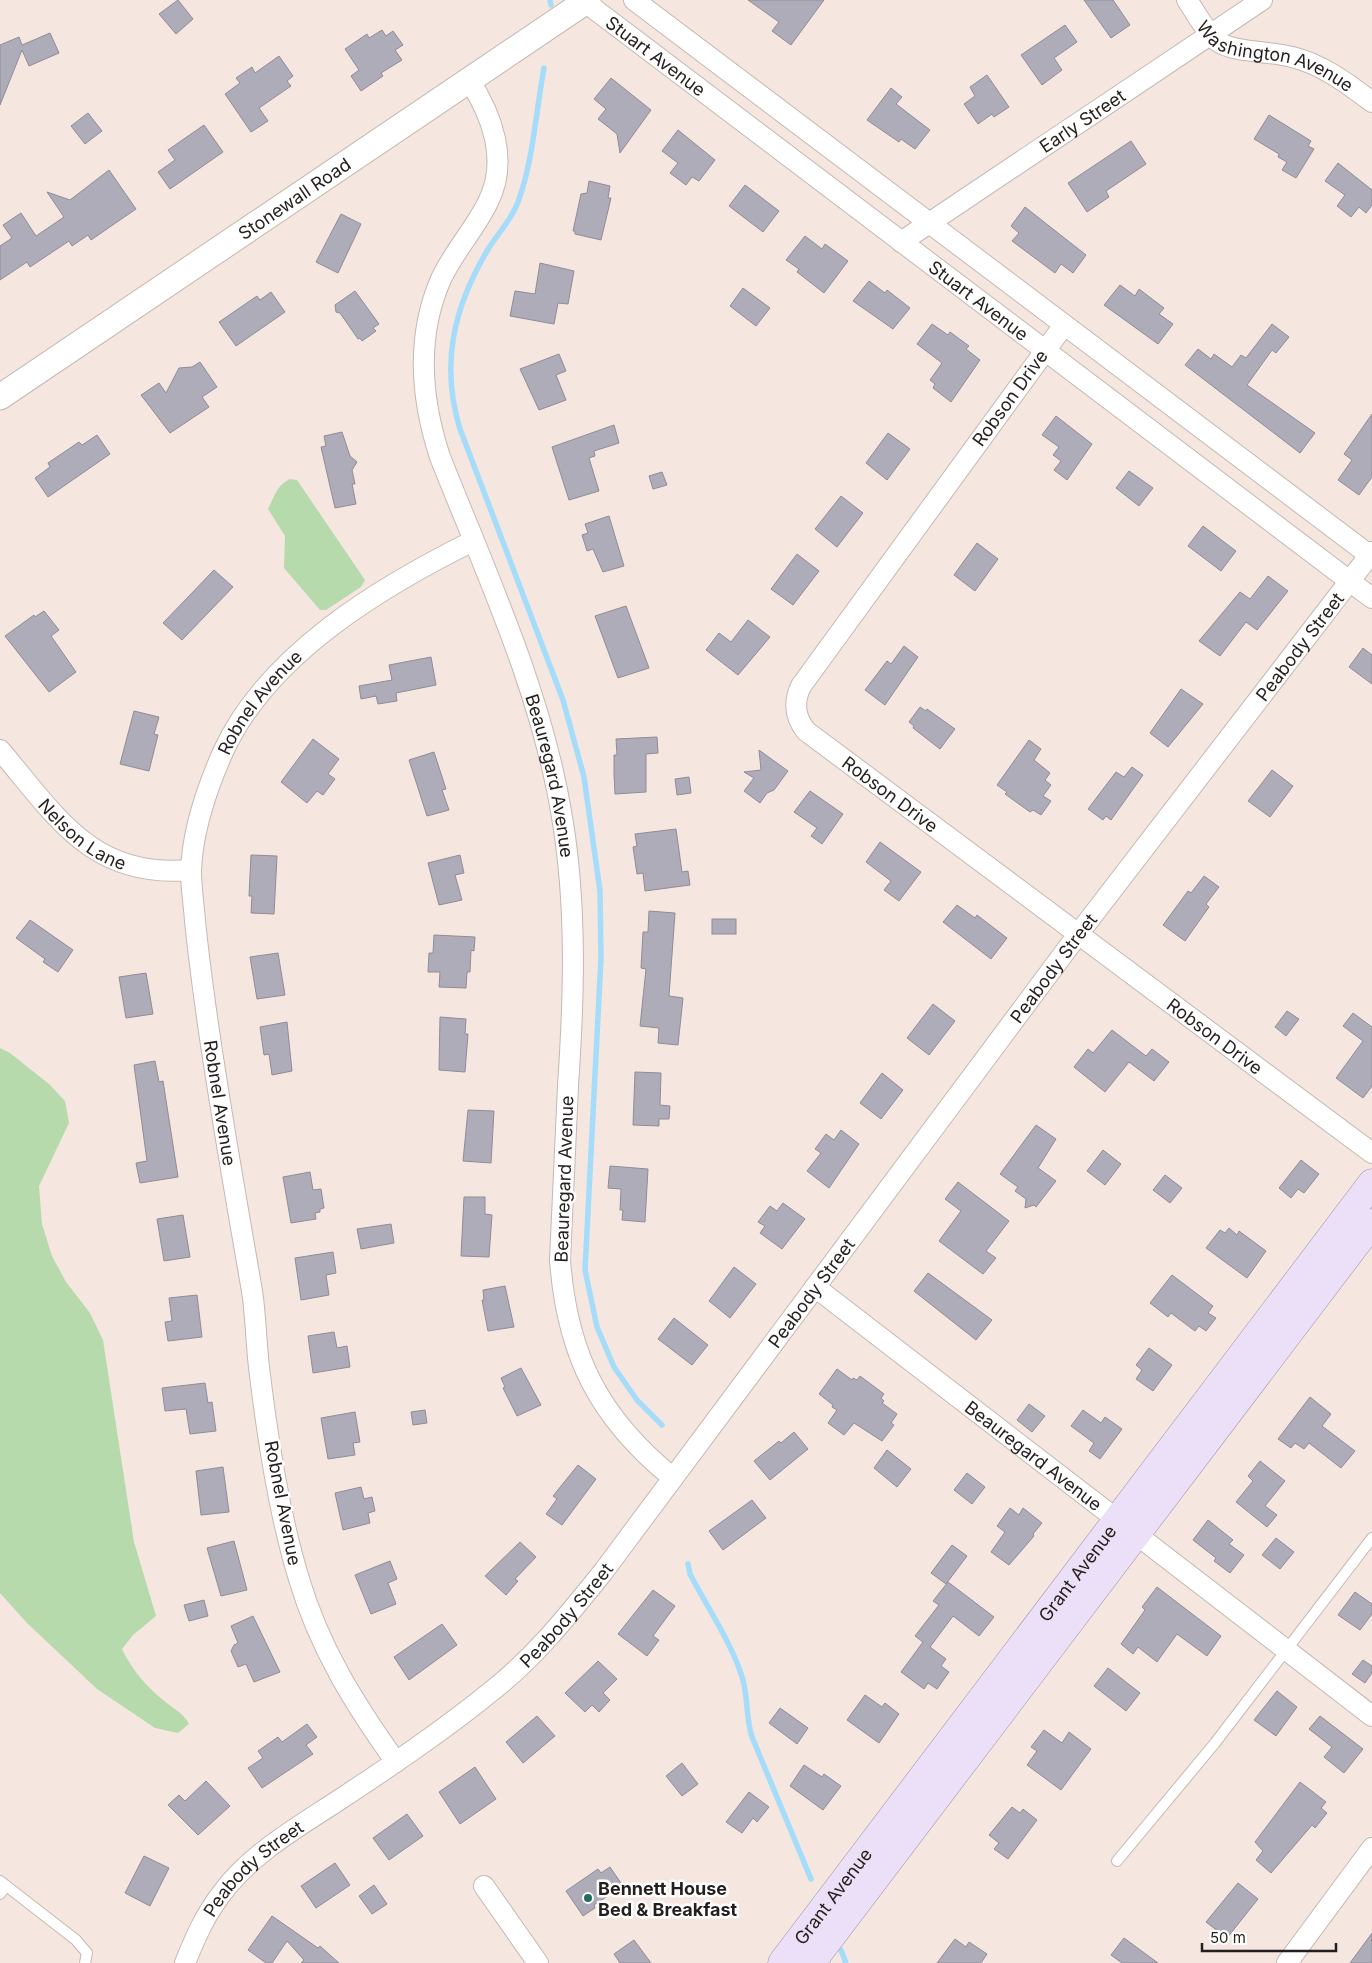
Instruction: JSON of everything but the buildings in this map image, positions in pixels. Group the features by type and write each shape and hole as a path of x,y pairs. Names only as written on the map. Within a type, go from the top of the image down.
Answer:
{"main road":[{"name":"Grant Avenue","path":"811,1963 1126,1528 1372,1183"},
{"name":"Grant Avenue","path":"782,1963 1126,1528 1372,1223"}],"street":[{"name":"Stuart Avenue","path":"634,0 1371,555"},
{"name":"Washington Avenue","path":"1188,0 1212,36 1224,45 1274,52 1306,61 1346,82 1372,102"},
{"name":"Early Street","path":"900,242 1212,36 1262,0"},
{"name":"Stuart Avenue","path":"586,1 900,242 1372,598"},
{"name":"Stonewall Road","path":"0,397 586,1"},
{"name":"Beauregard Avenue","path":"470,80 484,103 491,120 496,142 496,168 489,200 454,253 441,280 426,332 423,369 430,426 528,683 542,728 562,817 570,878 573,944 572,1015 560,1260 562,1295 570,1330 583,1365 597,1394 616,1423 630,1440 673,1478"},
{"name":"Robson Drive","path":"1064,325 801,686 795,707 799,722 806,732 1079,933 1372,1153"},
{"name":"Robnel Avenue","path":"396,1762 331,1662 315,1626 298,1578 287,1530 260,1370 253,1301 213,1062 202,982 191,870 194,844 211,782 241,718 255,699 281,669 317,638 352,613 441,557 473,541"},
{"name":"Peabody Street","path":"185,1963 206,1917 236,1876 275,1843 396,1762 493,1690 537,1651 603,1572 1079,933 1371,555"},
{"name":"Nelson Lane","path":"0,750 63,824 79,840 98,853 142,869 174,872 191,870"},
{"name":"Beauregard Avenue","path":"815,1288 1372,1716"},
{"path":"1287,1963 1372,1848"},
{"path":"484,1886 538,1963"}],"lane":[{"path":"1117,1861 1215,1743 1372,1538"},
{"path":"2,1887 76,1940 87,1953 85,1963"}],"green space":[{"path":"290,479 297,480 365,580 361,587 326,610 320,610 284,568 285,536 268,509 279,488"},
{"path":"0,1048 10,1053 49,1084 65,1101 69,1123 39,1186 42,1224 52,1256 66,1282 90,1313 103,1340 134,1542 156,1616 133,1635 122,1649 130,1664 145,1683 187,1720 189,1724 178,1733 155,1728 97,1689 27,1623 0,1593"}],"waterway":[{"path":"550,0 551,5"},
{"path":"544,68 531,153 523,187 515,209 487,251 466,293 454,337 451,359 451,382 460,429 563,700 584,777 600,891 601,958 585,1270 597,1327 614,1367 637,1400 662,1425"},
{"path":"688,1564 690,1574 739,1667 745,1687 752,1737 811,1879"},
{"path":"841,1950 846,1963"}],"place":[{"name":"Bennett House Bed & Breakfast","path":"588,1898"}]}
